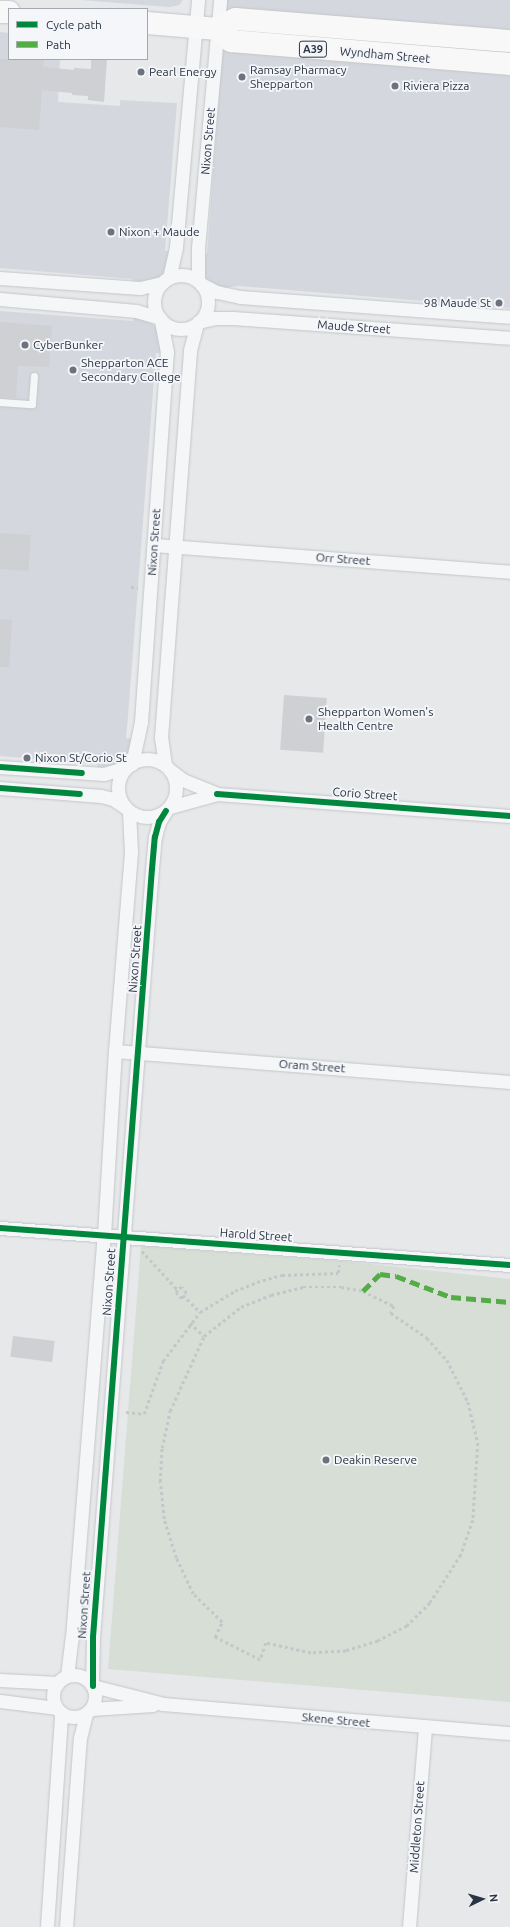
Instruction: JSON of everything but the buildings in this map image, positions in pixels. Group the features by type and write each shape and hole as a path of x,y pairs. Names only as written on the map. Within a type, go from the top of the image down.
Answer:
{"highway":[{"name":"Wyndham Street","path":"510,41 235,19 218,29 231,42 510,64"},
{"path":"148,23 218,29"}],"street":[{"name":"Nixon Street","path":"166,280 176,247 198,0"},
{"name":"Nixon Street","path":"200,282 198,248 220,0"},
{"path":"0,278 140,288 184,275 200,282 208,301 204,316 197,323 182,328 168,325 161,319 136,311 0,299"},
{"path":"161,319 155,300 166,280"},
{"name":"Maude Street","path":"200,282 217,292 240,297 510,317"},
{"path":"328,325 330,303"},
{"path":"459,334 461,314"},
{"name":"Maude Street","path":"197,323 233,318 510,338"},
{"name":"Nixon Street","path":"130,765 141,722 154,544 167,352 161,319"},
{"name":"Nixon Street","path":"168,768 161,737 190,350 197,323"},
{"name":"Orr Street","path":"154,544 510,572"},
{"path":"0,767 104,774 148,759 168,768 176,788 168,809 148,817 127,809 113,799 102,796 0,788"},
{"path":"127,809 120,798 118,787 121,776 130,765"},
{"name":"Corio Street","path":"168,768 184,780 217,794 510,816"},
{"name":"Corio Street","path":"168,809 217,794"},
{"name":"Nixon Street","path":"62,1679 72,1638 104,1235 115,1051 131,852 127,809"},
{"name":"Nixon Street","path":"92,1685 93,1637 155,837 159,822 168,809"},
{"name":"Oram Street","path":"115,1051 510,1082"},
{"name":"Harold Street","path":"0,1228 510,1265"},
{"path":"0,1680 62,1679 81,1676 92,1685 95,1698 80,1738 66,1927"},
{"path":"47,1927 59,1711 53,1692 62,1679"},
{"name":"Skene Street","path":"92,1685 163,1704 425,1728 510,1733"},
{"path":"0,1701 59,1711 74,1718 89,1712"},
{"name":"Skene Street","path":"89,1712 163,1704"},
{"name":"Middleton Street","path":"409,1927 425,1728"}],"lane":[{"path":"0,402 32,404 34,376"}],"path":[{"path":"139,1248 178,1290 176,1292 181,1298 184,1295 200,1312"},
{"path":"126,1412 144,1414 163,1361 190,1323 200,1312 235,1291 257,1282 295,1274 338,1273 340,1253"},
{"path":"341,1287 364,1291 394,1306 391,1313 427,1338 447,1360 468,1402 478,1443 473,1520 461,1555 430,1603 407,1626 378,1641 346,1651 311,1653 266,1643 260,1660 214,1636 222,1622 193,1594 176,1558 164,1519 160,1482 162,1448 170,1411 204,1336 241,1307 271,1295 303,1288 341,1287"},
{"path":"190,1323 204,1336"}],"shaded area":[{"path":"81,0 183,0 179,5 169,7"},
{"path":"226,0 510,0 510,308 238,286 219,289 206,279 202,254 207,254"},
{"path":"0,32 8,33 8,60 60,60 58,102 120,106 120,100 177,103 165,251 169,251 164,273 159,279 133,283 133,279 0,268"},
{"path":"0,311 133,321 134,317 145,318 158,329 161,342 160,353 156,353 126,738 132,739 127,756 117,765 99,768 97,764 0,756"},
{"name":"Deakin Reserve","path":"141,1246 342,1261 510,1279 510,1702 108,1669"}],"marked path":[{"path":"363,1291 380,1274 396,1276 451,1297 510,1302"}],"cycle path":[{"path":"0,767 82,773"},
{"path":"0,788 80,794"},
{"path":"217,794 510,816"},
{"path":"93,1686 93,1637 152,869 155,837 159,822 166,811"},
{"path":"0,1228 510,1265"}],"place":[{"name":"Pearl Energy","path":"141,72"},
{"name":"Ramsay Pharmacy Shepparton","path":"242,77"},
{"name":"Riviera Pizza","path":"395,86"},
{"name":"Nixon + Maude","path":"111,232"},
{"name":"98 Maude St","path":"499,303"},
{"name":"CyberBunker","path":"25,345"},
{"name":"Shepparton ACE Secondary College","path":"73,370"},
{"name":"Shepparton Women's Health Centre","path":"309,719"},
{"name":"Nixon St/Corio St","path":"27,758"},
{"name":"Deakin Reserve","path":"326,1460"}]}
